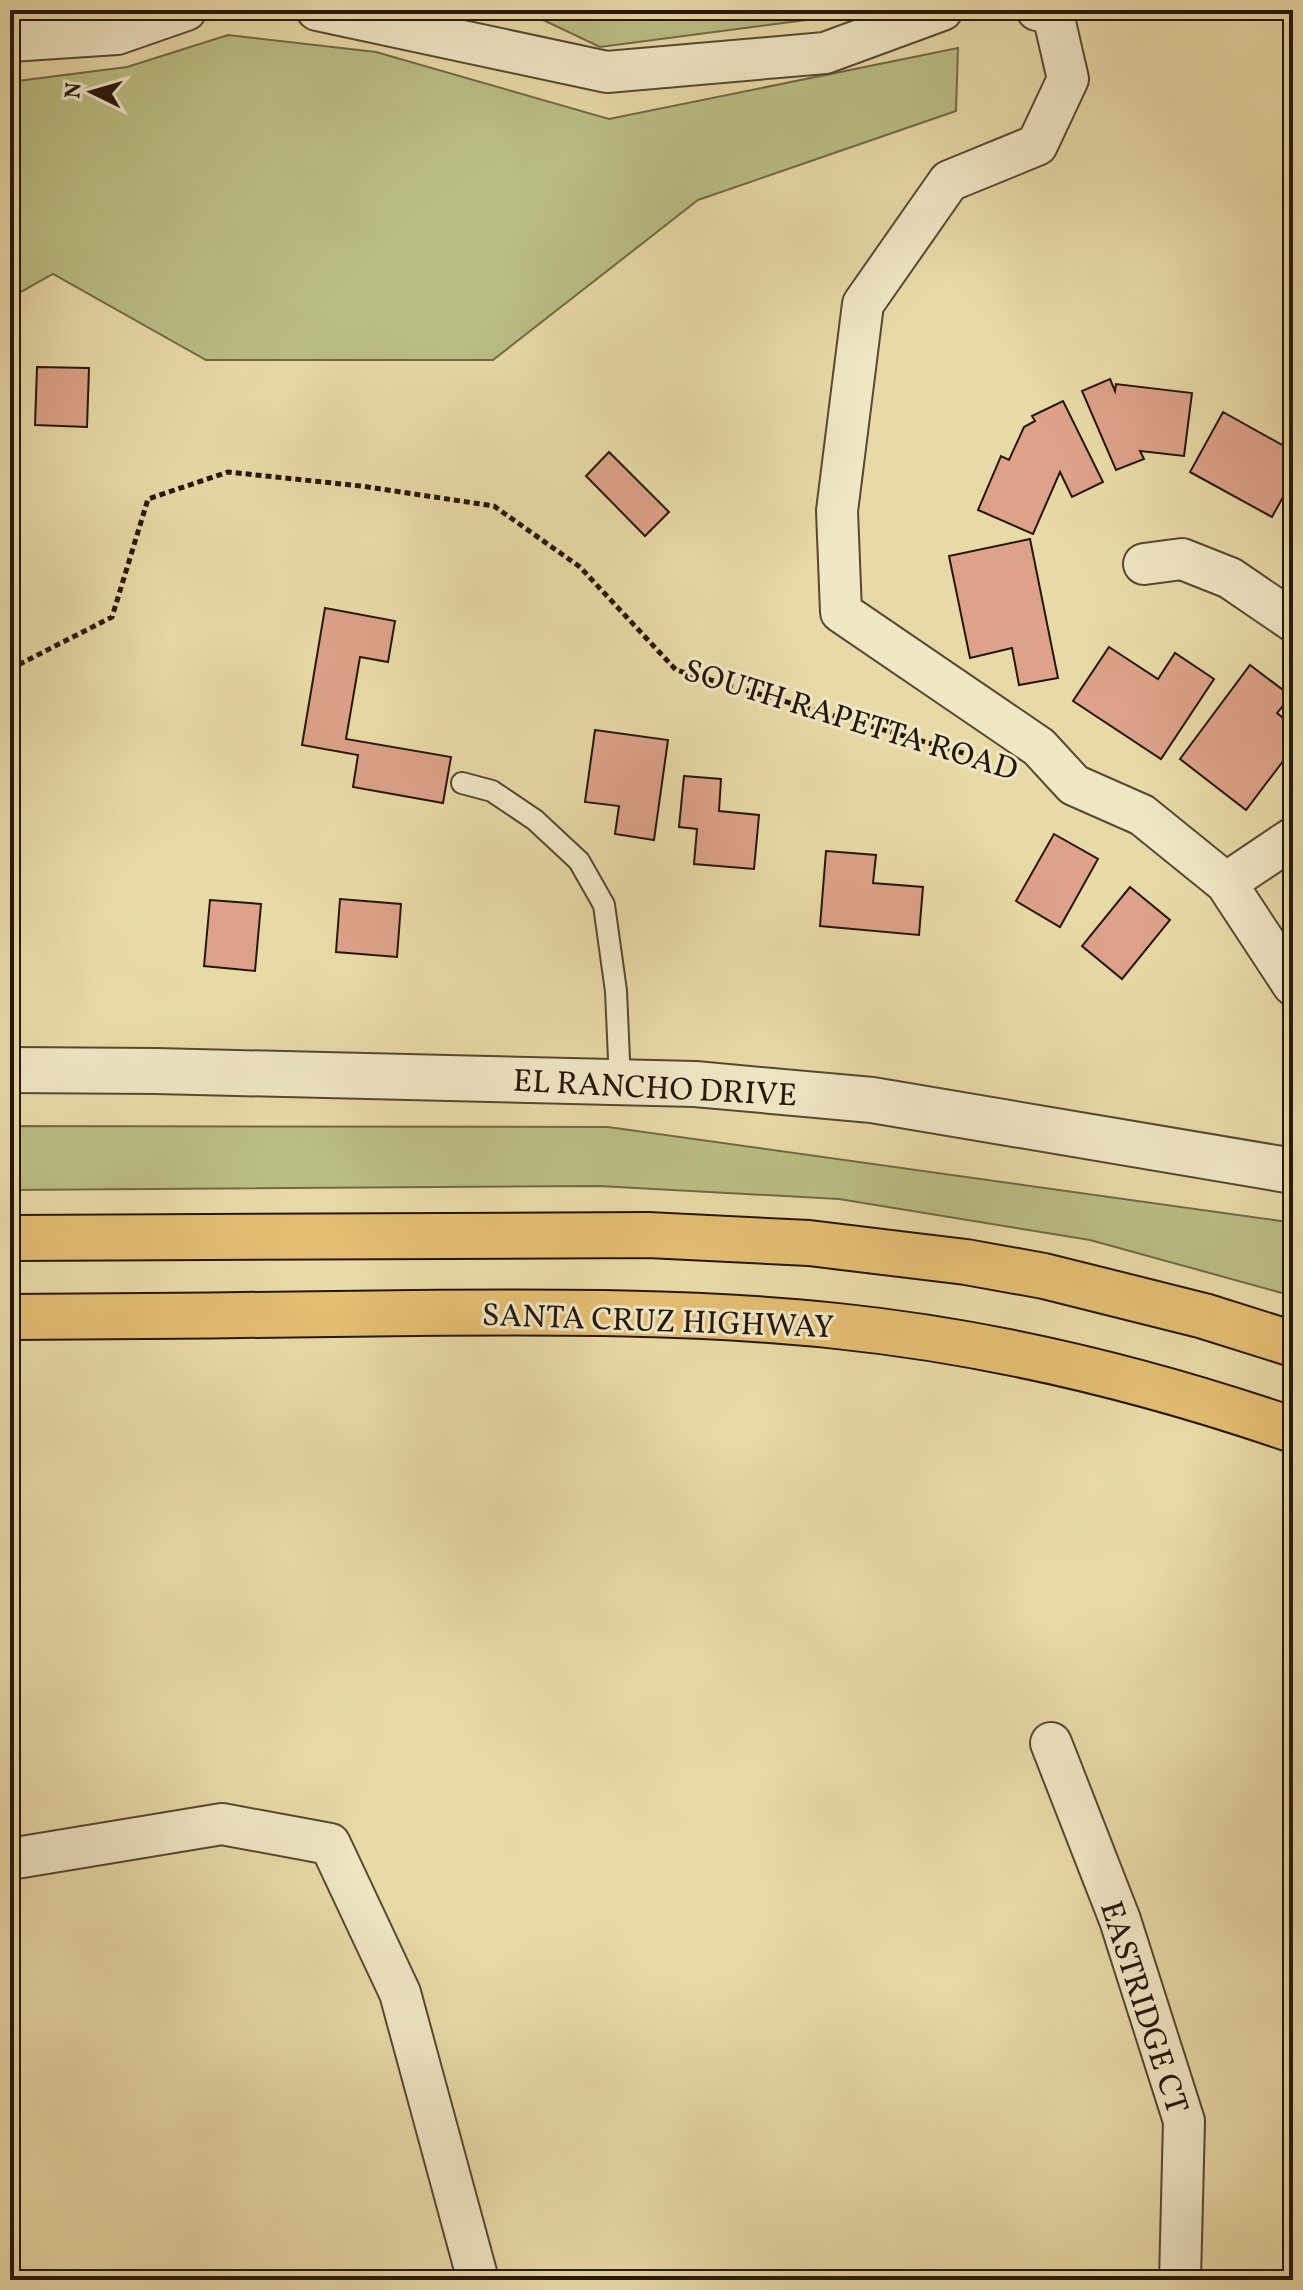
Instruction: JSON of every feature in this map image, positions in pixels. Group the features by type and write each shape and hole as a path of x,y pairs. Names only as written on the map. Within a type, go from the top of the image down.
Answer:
{"highway":[{"path":"10,1238 648,1235 809,1243 935,1258 1044,1276 1178,1309 1293,1344"},
{"name":"SANTA CRUZ HIGHWAY","path":"10,1317 540,1312 761,1318 912,1335 1009,1352 1100,1372 1293,1430"},
{"path":"1247,1414 1293,1442"}],"street":[{"path":"10,41 117,34 186,10"},
{"path":"317,10 607,72 825,53 942,10"},
{"path":"1037,10 1053,14 1068,79 1037,145 949,181 863,304 837,511 841,612 1039,747 1074,785 1142,815 1226,883 1293,985"},
{"path":"1144,564 1182,559 1230,578 1293,621"},
{"path":"1226,883 1293,838"},
{"name":"EL RANCHO DRIVE","path":"10,1070 695,1084 872,1100 1293,1171"},
{"name":"EASTRIDGE CT","path":"1051,1743 1120,1920 1184,2121 1180,2280"},
{"path":"10,1859 222,1824 330,1844 400,1993 478,2280"}],"lane":[{"path":"462,783 492,791 535,820 579,861 604,905 616,991 620,1082"}],"path":[{"name":"SOUTH RAPETTA ROAD","path":"10,669 112,617 148,499 228,472 361,486 494,506 580,567 676,670 997,763"}],"green space":[{"path":"522,10 840,10 822,18 600,47"},
{"path":"228,35 376,52 609,119 958,48 956,111 698,200 493,360 206,360 53,274 10,298 10,82 127,67"},
{"path":"10,1126 608,1127 1288,1222 1293,1224 1293,1296 1090,1240 839,1199 599,1186 10,1190"}],"building":[{"path":"37,367 89,368 87,427 35,425"},
{"path":"1110,379 1115,391 1116,384 1192,393 1184,456 1140,451 1144,459 1116,470 1082,391"},
{"path":"1063,401 1103,482 1072,497 1060,472 1033,534 978,510 1001,456 1009,460 1024,427 1035,421 1032,416"},
{"path":"1223,412 1293,451 1293,479 1272,517 1190,472"},
{"path":"609,452 669,512 645,536 586,476"},
{"path":"1030,539 1058,678 1019,685 1012,648 970,658 949,556"},
{"path":"325,608 395,621 388,662 360,657 346,739 451,757 443,803 353,787 358,755 302,745"},
{"path":"1109,647 1158,679 1175,653 1214,679 1161,759 1073,701"},
{"path":"1250,665 1291,696 1277,713 1293,726 1293,748 1246,810 1180,759"},
{"path":"595,730 668,740 654,840 615,834 619,806 585,802"},
{"path":"684,776 721,779 719,811 759,815 754,869 694,864 697,829 679,827"},
{"path":"1054,834 1098,859 1060,927 1016,901"},
{"path":"826,851 876,855 873,883 923,887 919,935 820,926"},
{"path":"1130,887 1170,920 1122,979 1082,946"},
{"path":"340,899 401,904 397,957 336,952"},
{"path":"210,900 261,904 255,971 204,966"}]}
